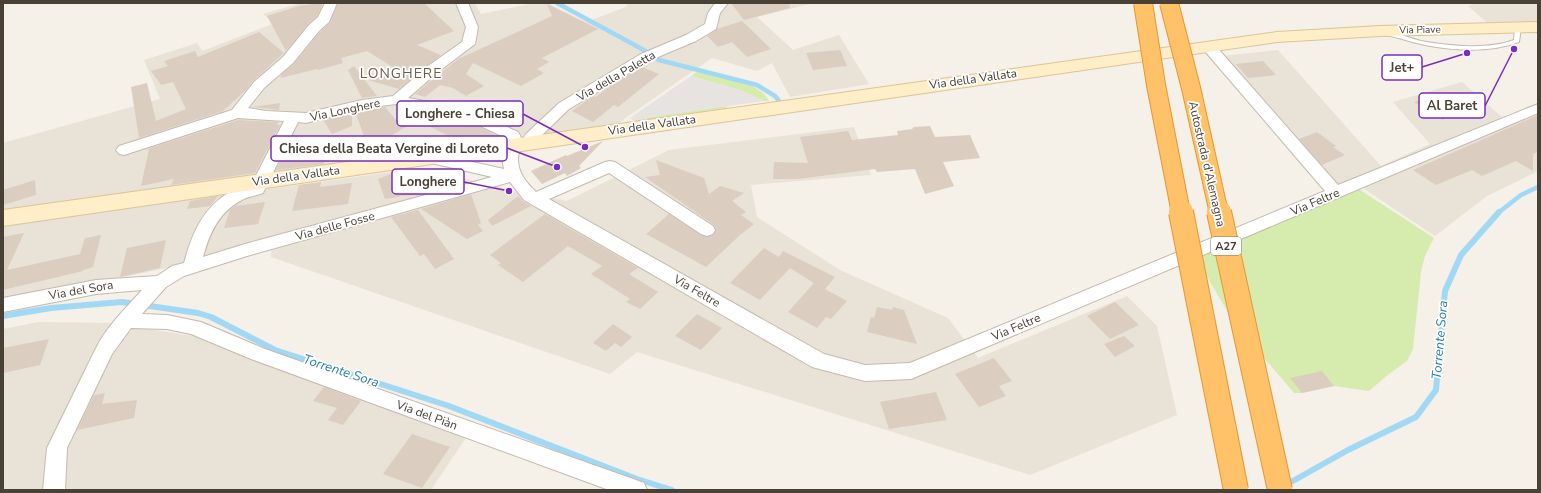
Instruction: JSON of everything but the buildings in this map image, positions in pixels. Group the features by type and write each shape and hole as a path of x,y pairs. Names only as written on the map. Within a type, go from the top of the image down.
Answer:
{"highway":[{"path":"1143,3 1156,85 1236,490"},
{"name":"Autostrada d'Alemagna","path":"1168,3 1191,88 1280,490"}],"main road":[{"name":"Via Piave","path":"1301,34 1538,27"},
{"name":"Via della Vallata","path":"3,218 261,180 1301,34"}],"street":[{"path":"237,114 259,85 296,52 300,44 324,19 331,3"},
{"path":"397,100 432,69 468,44 472,26 462,3"},
{"name":"Via della Paletta","path":"523,143 564,106 646,57 691,38 711,26 714,13 722,3"},
{"path":"1208,46 1336,193"},
{"name":"Via Longhere","path":"124,150 237,114 252,113 306,118 362,104 397,100 463,112 513,135 523,143"},
{"name":"Via Feltre","path":"513,176 530,196 536,200 819,361 866,373 911,371 1538,108"},
{"path":"192,265 201,233 207,222 217,211 235,196 257,189 293,118"},
{"path":"428,157 513,176 510,158 523,143"},
{"path":"536,200 610,166 707,230"},
{"name":"Via delle Fosse","path":"155,288 178,271 192,265 513,176"},
{"name":"Via del Sora","path":"3,306 96,287 155,288"},
{"path":"54,490 57,448 104,350 128,317 155,288"},
{"name":"Via del Piàn","path":"128,317 194,327 258,354 636,490"}],"shaded area":[{"path":"301,3 475,3 481,14 534,3 547,3 586,22 626,7 627,3 814,3 757,17 793,50 839,35 869,84 790,97 772,63 757,71 712,58 611,128 3,215 3,143 160,99 144,60 197,43 202,51 275,23 263,14"},
{"path":"1477,3 1538,3 1538,23 1490,25 1468,6"},
{"path":"1278,50 1381,166 1430,144 1393,102 1462,82 1511,125 1538,113 1538,171 1487,196 1435,236 1351,180 1335,187 1222,56"},
{"path":"691,76 740,90 764,101 650,117 637,123 630,118"},
{"path":"854,127 871,175 751,185 757,217 840,270 948,318 978,358 1127,296 1157,326 1177,415 1030,475 637,352 610,374 271,257 272,246 3,302 3,227 81,214 422,168 520,192 567,201 669,150"},
{"path":"39,322 111,323 193,336 325,382 467,436 431,490 3,490 3,329"}],"green space":[{"path":"701,69 749,84 758,89 769,101 764,101 740,90 691,76"},
{"path":"727,106 726,110 637,123 650,117"},
{"path":"1357,188 1434,238 1425,256 1421,272 1413,349 1407,361 1369,391 1334,386 1302,393 1294,393 1233,321 1195,256"}],"waterway":[{"path":"557,3 642,49 659,60 757,85 775,96 780,102"},
{"name":"Torrente Sora","path":"1498,213 1521,195 1538,187"},
{"name":"Torrente Sora","path":"1284,486 1348,450 1416,417 1436,390 1445,291 1461,255 1498,213"},
{"name":"Torrente Sora","path":"3,316 51,308 122,302 198,313 211,317 275,350 449,406 637,479 672,490"}],"place":[{"name":"Al Baret","path":"1514,49"},
{"name":"Jet+","path":"1467,53"},
{"name":"Longhere - Chiesa","path":"585,147"},
{"name":"Chiesa della Beata Vergine di Loreto","path":"557,167"},
{"name":"Longhere","path":"509,191"}],"district":[{"name":"LONGHERE","path":"401,73"}]}
